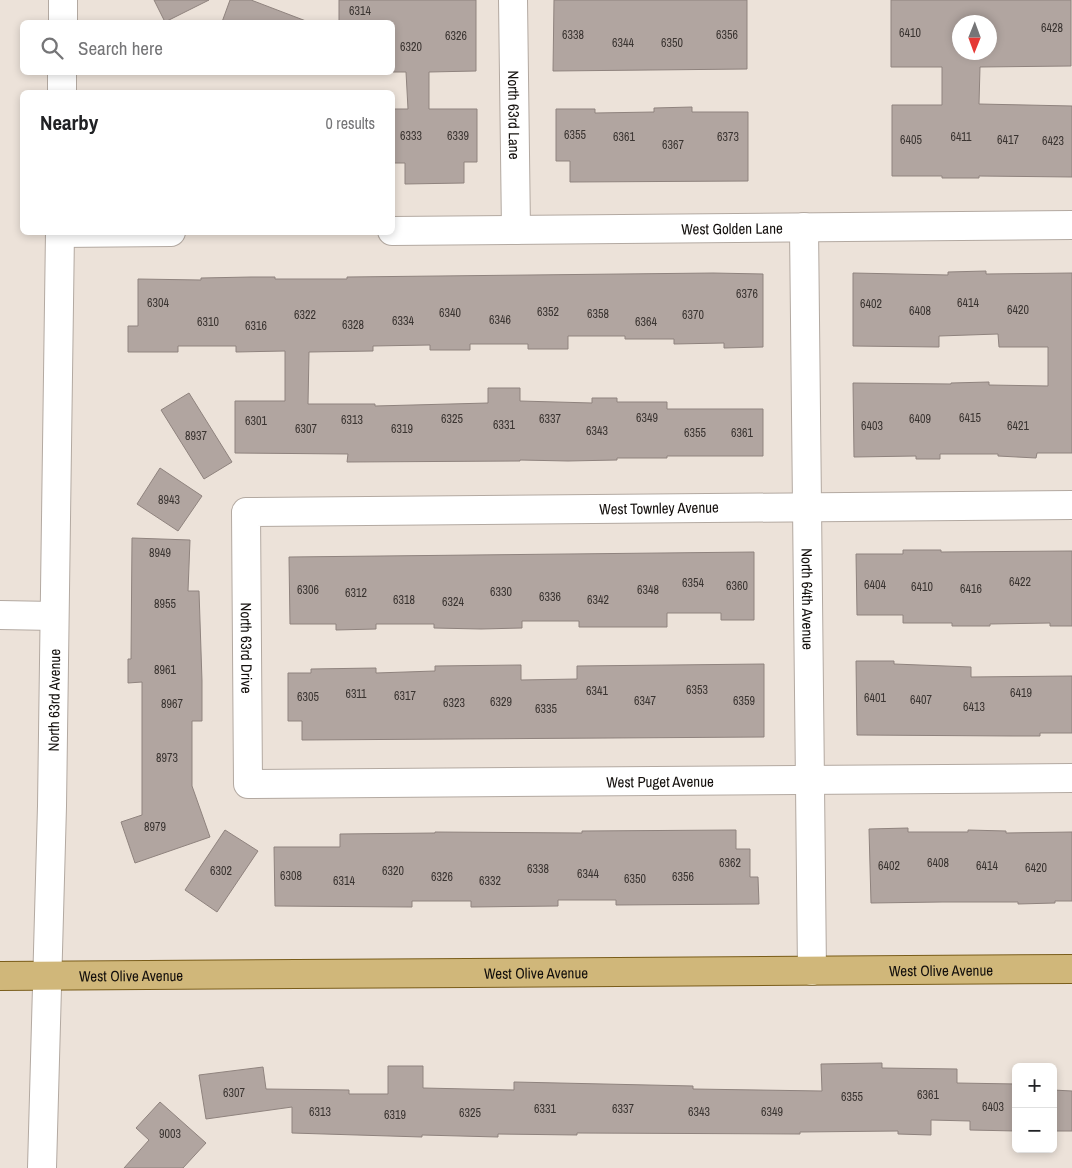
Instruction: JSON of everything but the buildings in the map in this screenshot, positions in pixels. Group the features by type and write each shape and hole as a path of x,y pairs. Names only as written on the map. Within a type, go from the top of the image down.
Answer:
{"main road":[{"name":"West Olive Avenue","path":"0,976 1072,970"}],"street":[{"path":"63,0 63,20"},
{"name":"North 63rd Lane","path":"513,0 516,230"},
{"path":"62,75 62,90"},
{"name":"West Golden Lane","path":"395,231 1072,225"},
{"name":"North 64th Avenue","path":"804,227 812,971"},
{"name":"North 63rd Avenue","path":"42,1168 48,976 60,235"},
{"name":"West Townley Avenue","path":"246,512 1072,505"},
{"name":"North 63rd Drive","path":"246,512 248,784"},
{"path":"0,615 54,616"},
{"name":"West Puget Avenue","path":"248,784 1072,778"}]}
